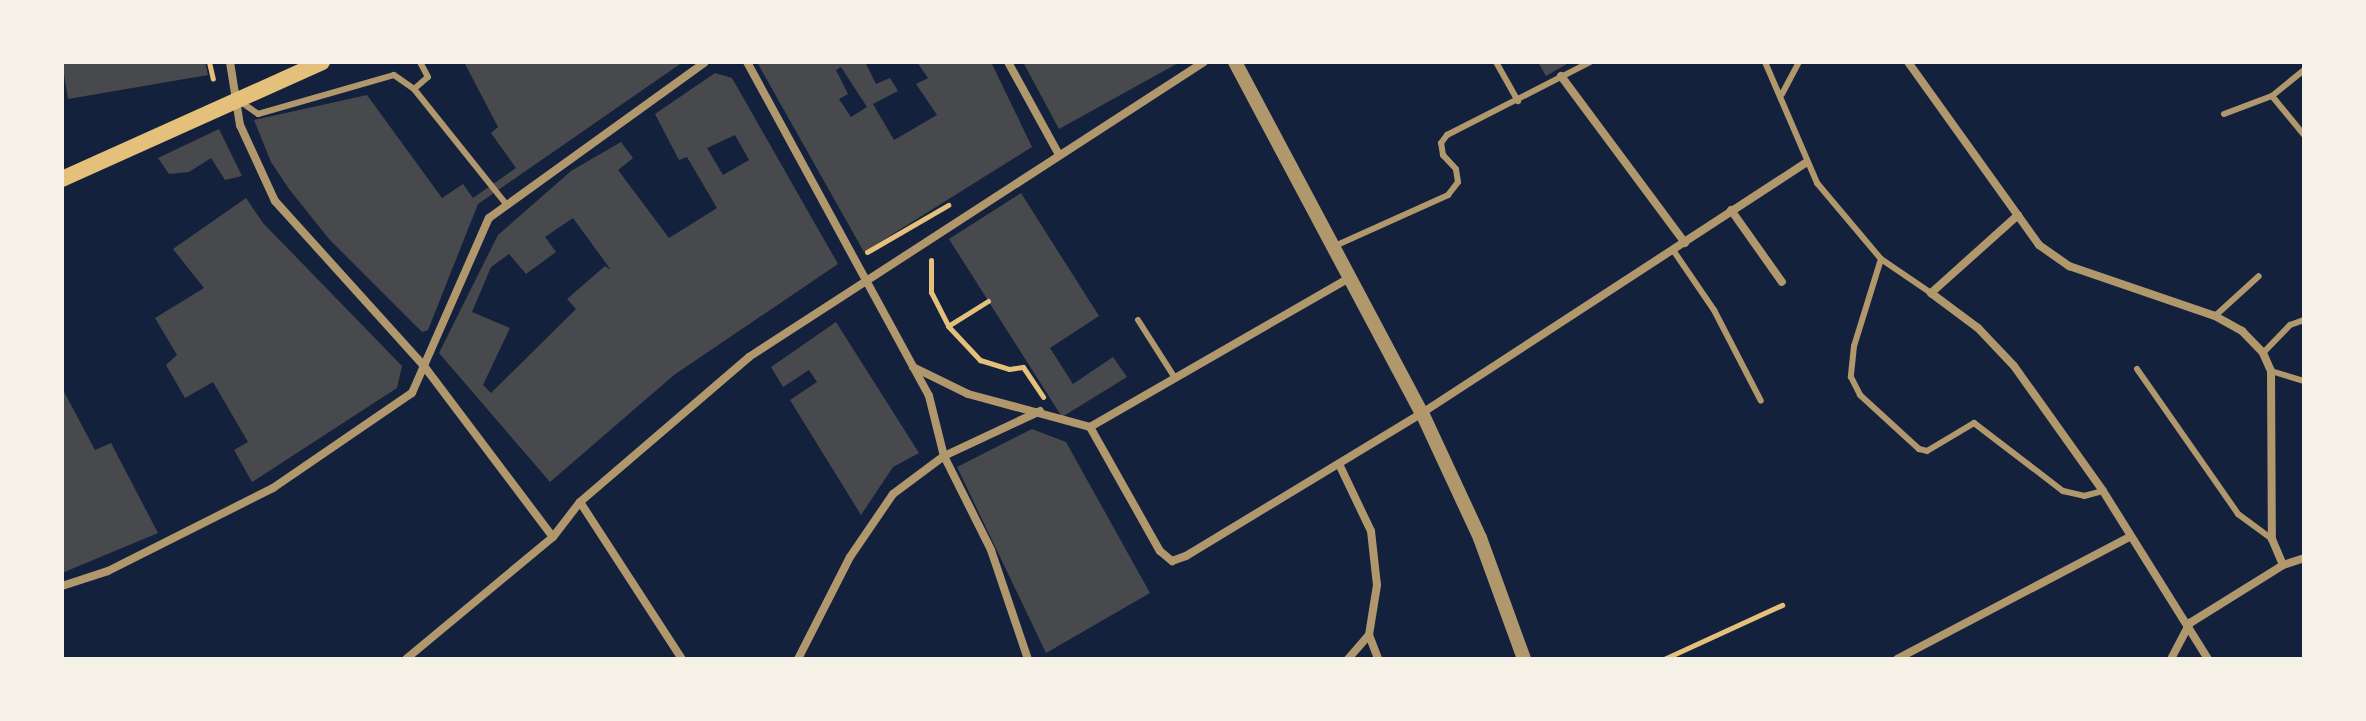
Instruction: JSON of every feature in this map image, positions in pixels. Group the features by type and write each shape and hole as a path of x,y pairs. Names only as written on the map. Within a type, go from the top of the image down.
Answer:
{"main road":[{"path":"62,179 322,62"}],"street":[{"path":"230,62 240,125 275,201 424,366 553,537"},
{"path":"62,586 108,571 273,488 412,393 489,218 705,62"},
{"path":"747,62 929,396 944,456 991,550 1028,659"},
{"path":"1008,62 1058,153"},
{"path":"406,659 553,537 580,502 749,357 866,277 1204,62"},
{"path":"1235,62 1337,245 1422,413 1480,538 1524,659"},
{"path":"1908,62 2039,245 2069,266 2215,316 2242,331 2263,353 2271,371 2272,539 2283,565"},
{"path":"1561,76 1685,243"},
{"path":"913,367 968,394 1090,427 1160,551 1172,561 1422,413 1805,163"},
{"path":"1731,210 1782,282"},
{"path":"2018,215 1931,293 1978,328 2014,366 2103,491 2129,537 2190,623 2208,659"},
{"path":"1090,427 1352,276"},
{"path":"798,659 850,557 893,494 944,456 1040,411"},
{"path":"1339,464 1371,531 1377,585 1369,635 1378,659"},
{"path":"580,502 682,659"},
{"path":"1899,658 2129,537"},
{"path":"2171,659 2190,623 2283,565 2304,558"},
{"path":"1348,659 1369,635"}],"lane":[{"path":"414,89 428,77 420,62"},
{"path":"1496,62 1518,101"},
{"path":"1337,245 1448,195 1458,182 1441,143 1590,62"},
{"path":"1765,62 1782,94 1805,163 1881,259 1931,293"},
{"path":"1782,94 1799,62"},
{"path":"2224,114 2272,96 2304,70"},
{"path":"238,100 258,114 394,75 414,89 507,205"},
{"path":"2272,96 2304,135"},
{"path":"1673,250 1714,310 1761,401"},
{"path":"1881,259 1854,346 1851,377 1860,395 1919,449 1927,451 1974,423 2063,491 2084,496 2103,491"},
{"path":"2215,316 2259,276"},
{"path":"1138,320 1175,378"},
{"path":"2263,353 2290,325 2304,320"},
{"path":"2137,369 2238,514 2272,539"},
{"path":"2271,371 2304,381"}],"path":[{"path":"855,244 862,256 952,202"},
{"path":"943,228 948,235 934,251 928,278 948,326 980,360 1009,369 1023,367 1054,415"},
{"path":"948,326 988,301"},
{"path":"1664,659 1782,605"}],"building":[{"path":"62,62 205,62 208,75 68,99"},
{"path":"464,62 683,62 478,204 428,330 422,332 329,239 289,189 271,162 254,120 367,95 442,198 463,184 473,198 516,168 491,133 498,127"},
{"path":"757,62 865,62 876,84 890,78 898,91 873,104 894,140 937,115 916,84 928,78 917,62 991,62 1032,147 864,252","holes":["841,67 867,107 851,117 839,99 848,94 836,70"]},
{"path":"1023,62 1180,62 1059,129"},
{"path":"1538,62 1570,62 1546,76"},
{"path":"715,73 732,78 838,264 674,375 550,482 439,353 498,235 571,171 621,142 633,158 618,170 669,238 717,208 687,157 679,160 655,114","holes":["735,135 749,160 723,175 707,148","573,218 611,270 605,266 567,299 576,309 491,393 483,385 510,328 472,312 491,267 509,254 526,274 556,252 545,237"]},
{"path":"219,129 242,176 225,180 211,158 189,172 169,174 158,158"},
{"path":"1021,193 1099,316 1050,348 1073,384 1113,357 1127,377 1062,417 949,239"},
{"path":"246,198 263,223 402,366 397,388 252,482 234,450 248,442 213,382 185,398 166,365 177,355 155,318 204,288 173,249"},
{"path":"836,322 919,453 893,467 861,515 790,400 817,382 809,370 783,387 771,367"},
{"path":"62,388 95,450 111,443 158,533 62,573"},
{"path":"1032,429 1066,442 1150,593 1046,653 957,467"}]}
